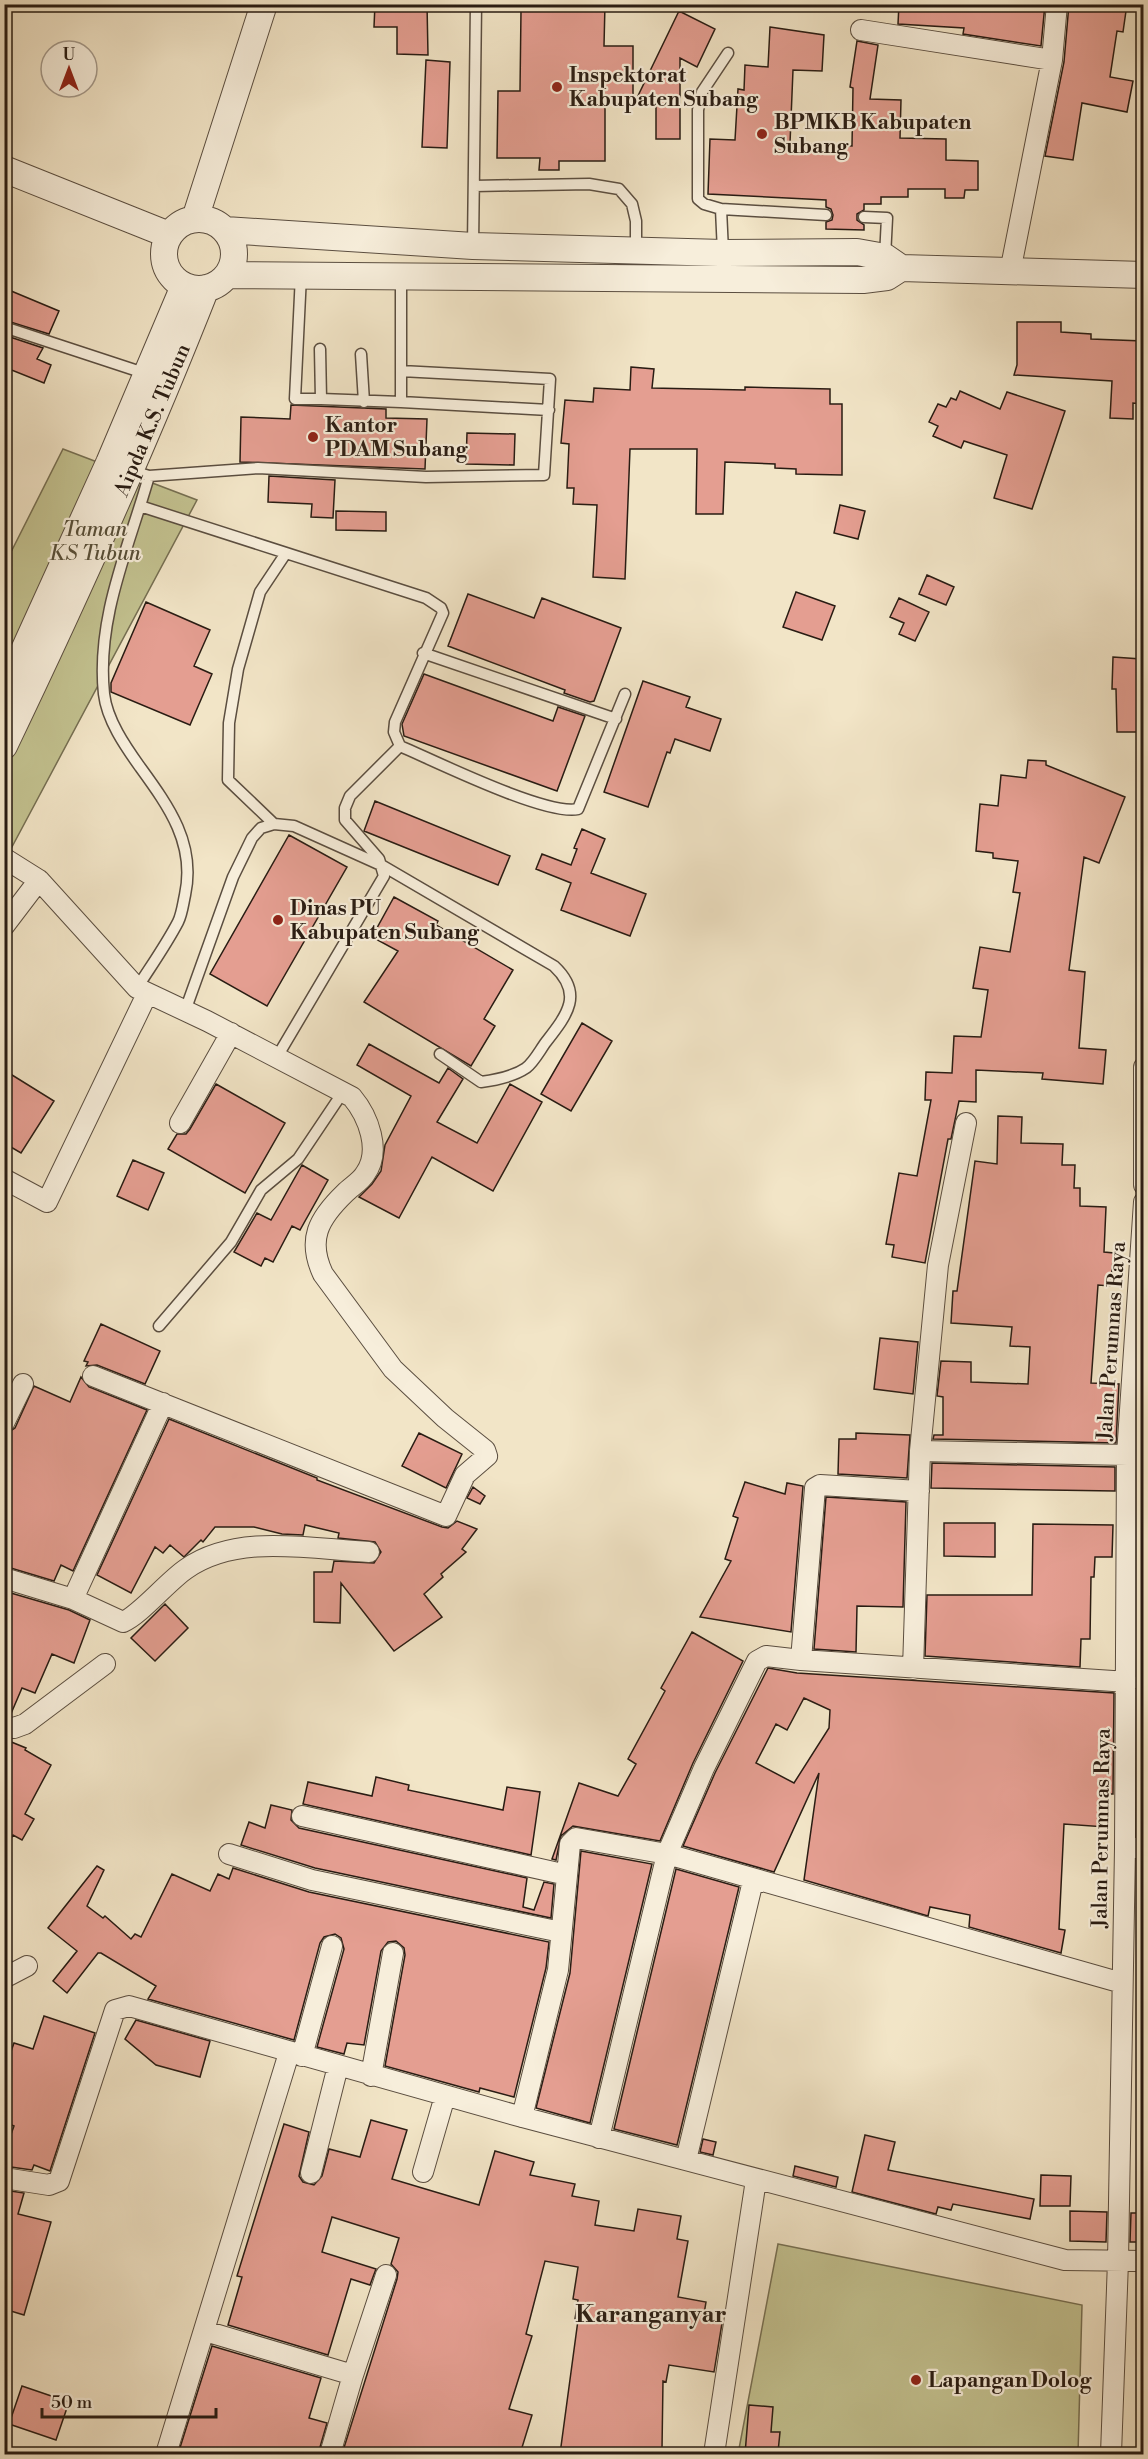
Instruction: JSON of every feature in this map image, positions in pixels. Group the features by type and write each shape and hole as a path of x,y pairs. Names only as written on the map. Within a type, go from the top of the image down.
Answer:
{"street":[{"path":"195,219 264,4"},
{"path":"1010,272 1052,60 1057,4"},
{"path":"861,30 1052,60"},
{"path":"4,169 169,235"},
{"path":"893,263 887,277 863,280 301,275 206,283 172,277 165,264 164,249 169,235 180,224 195,219 211,221 225,230 473,246 723,253 857,252 893,263 1010,272 1143,275"},
{"path":"206,283 233,263 234,252 225,230"},
{"name":"Aipda K.S. Tubun","path":"4,694 129,470 148,374 206,283"},
{"name":"Aipda K.S. Tubun","path":"4,746 129,470 206,283"},
{"path":"4,858 39,880 142,991 231,1033 343,1092 352,1097 365,1113 371,1130 371,1158 366,1174 336,1202 319,1227 314,1249 315,1258 323,1274 393,1369 445,1418 485,1450 487,1456 465,1475 446,1516 93,1376"},
{"path":"4,926 39,880"},
{"path":"4,1179 47,1202 142,991"},
{"path":"180,1123 231,1033"},
{"path":"1143,1067 1143,1185"},
{"path":"913,1669 920,1451 938,1265 966,1123"},
{"name":"Jalan Perumnas Raya","path":"1111,2454 1118,2261 1122,1983 1134,1848 1128,1682 1133,1461 1143,1202"},
{"path":"4,1423 23,1384"},
{"path":"73,1599 164,1403"},
{"path":"920,1451 1133,1461"},
{"path":"801,1660 815,1488 820,1485 919,1491"},
{"path":"4,1578 73,1599 123,1622 168,1581 193,1564 220,1552 248,1547 278,1547 369,1552"},
{"path":"599,2138 667,1854 704,1768 757,1661 766,1656 913,1669 1128,1682"},
{"path":"4,1727 14,1728 25,1724 105,1664"},
{"path":"302,1816 567,1875"},
{"path":"522,2117 558,1970 570,1844 576,1838 667,1854 753,1881 1122,1983"},
{"path":"228,1854 312,1880 561,1932"},
{"path":"686,2160 753,1881"},
{"path":"166,2454 332,1946"},
{"path":"371,2076 393,1953"},
{"path":"4,1978 27,1966"},
{"path":"4,2178 49,2185 59,2181 114,2010 121,2006 129,2006 338,2067 599,2138 1065,2260 1143,2261"},
{"path":"311,2173 338,2067"},
{"path":"423,2172 445,2096"},
{"path":"714,2454 756,2180"},
{"path":"330,2454 352,2375 386,2275"},
{"path":"205,2331 352,2375"}],"lane":[{"path":"473,246 476,4"},
{"path":"728,53 702,92 698,110 698,199 704,204 721,209 826,215"},
{"path":"474,186 589,184 619,189 632,204 636,221 636,251"},
{"path":"721,209 723,253"},
{"path":"864,217 888,218 893,263"},
{"path":"301,275 295,399 549,410"},
{"path":"401,276 401,402"},
{"path":"4,327 148,374"},
{"path":"320,349 321,399"},
{"path":"361,354 364,402"},
{"path":"142,991 179,920 189,875 186,848 179,829 160,795 126,749 105,696 104,655 111,599 140,506 129,470 258,468 426,477 544,475 550,379 401,371"},
{"path":"140,506 435,602 443,613 423,653 395,722 394,732 399,746 538,804 566,812 578,809 625,694"},
{"path":"274,824 228,780 227,759 229,723 238,669 260,592 285,553"},
{"path":"423,653 616,719"},
{"path":"278,1057 384,876 383,866 345,820 345,808 350,796 399,746"},
{"path":"185,1011 233,877 252,838 261,828 274,824 294,826 383,866 554,966 566,977 571,996 566,1016 526,1068 498,1080 481,1082 440,1054"},
{"path":"159,1326 231,1242 261,1190 298,1159 343,1092"}],"green space":[{"name":"Taman KS Tubun","path":"63,449 197,500 5,860 5,564"},
{"name":"Lapangan Dolog","path":"778,2244 1082,2305 1078,2454 738,2454"}],"building":[{"path":"375,4 427,4 428,55 397,54 397,27 374,27"},
{"name":"Inspektorat Kabupaten Subang","path":"544,4 605,4 604,46 633,46 633,102 605,102 605,161 559,161 559,170 539,170 540,158 497,158 498,91 520,91 521,11 544,11"},
{"path":"899,4 945,4 995,11 996,4 1045,4 1041,46 963,34 964,28 898,24"},
{"path":"1069,4 1127,4 1123,32 1117,31 1110,77 1133,81 1127,112 1082,103 1073,160 1045,156 1064,62"},
{"path":"679,11 715,29 697,67 680,58 680,139 656,139 656,102 635,102"},
{"path":"770,27 824,35 822,71 793,70 790,143 852,146 853,88 850,87 857,41 878,45 870,99 901,100 900,138 946,139 946,160 978,161 978,190 965,190 964,198 945,198 945,189 908,189 908,197 881,197 881,204 864,204 864,210 857,214 857,220 864,225 864,230 826,229 826,222 832,220 833,215 831,209 826,207 826,200 708,194 710,139 735,140 738,89 744,90 745,65 768,67"},
{"path":"426,60 450,62 447,148 422,147"},
{"path":"4,288 59,311 49,334 4,320"},
{"path":"1017,322 1061,322 1061,332 1091,334 1091,339 1143,341 1143,404 1133,403 1133,419 1110,418 1112,381 1014,375 1017,365"},
{"path":"4,335 43,348 37,359 51,365 44,383 4,367"},
{"path":"631,367 654,369 652,388 830,389 830,404 842,404 842,475 796,474 796,469 775,468 775,464 725,462 723,514 696,514 697,449 630,449 625,579 593,577 597,505 573,504 574,488 567,488 569,444 561,443 565,400 593,402 594,388 630,390"},
{"path":"960,391 1000,409 1007,392 1065,411 1032,509 994,498 1007,455 964,441 961,448 933,436 938,426 929,422 938,404 946,407 951,398 956,400"},
{"name":"Kantor PDAM Subang","path":"291,405 386,409 386,418 427,419 425,469 240,462 241,417 290,419"},
{"path":"467,433 515,434 514,465 466,464"},
{"path":"269,476 335,480 333,518 311,517 312,504 268,502"},
{"path":"840,505 865,511 858,539 834,533"},
{"path":"336,511 386,512 386,531 336,530"},
{"path":"927,575 954,587 946,605 919,594"},
{"path":"796,592 835,606 822,640 783,627"},
{"path":"468,594 534,618 542,598 621,628 594,701 590,702 564,693 565,690 448,646"},
{"path":"899,598 929,612 915,641 899,634 904,623 890,617"},
{"path":"146,602 210,630 194,666 212,674 190,725 111,692 111,683"},
{"path":"1113,657 1141,659 1138,732 1117,732 1116,689 1112,689"},
{"path":"424,674 553,721 558,707 585,716 557,791 404,736 402,724"},
{"path":"643,681 690,697 686,707 721,719 710,751 675,739 670,753 667,752 648,807 604,792"},
{"path":"1028,760 1046,761 1046,765 1125,797 1099,863 1084,857 1069,970 1085,972 1079,1048 1106,1050 1103,1084 1042,1079 1043,1073 976,1070 976,1102 959,1101 951,1139 948,1139 925,1263 892,1257 894,1245 886,1244 899,1173 917,1176 931,1100 925,1100 926,1072 952,1073 954,1036 981,1037 988,990 973,988 980,947 1010,952 1020,893 1013,892 1018,861 993,858 993,853 976,851 980,804 998,806 1001,775 1026,778"},
{"path":"375,801 510,856 498,885 364,831"},
{"path":"582,829 605,839 591,873 646,894 630,936 561,910 571,883 536,869 542,854 571,865 577,849 574,848"},
{"name":"Dinas PU Kabupaten Subang","path":"289,835 347,867 267,1006 210,974"},
{"path":"394,897 438,921 436,925 513,970 484,1019 495,1026 471,1066 364,1002 398,951 372,937"},
{"path":"582,1023 612,1041 571,1111 541,1094"},
{"path":"369,1044 439,1083 448,1068 463,1079 437,1122 477,1143 510,1084 542,1102 493,1191 432,1157 399,1218 359,1197 381,1171 385,1145 411,1096 357,1065"},
{"path":"4,1070 54,1101 21,1153 4,1143"},
{"path":"216,1084 285,1123 245,1193 168,1149 177,1134 186,1134 190,1129"},
{"path":"998,1116 1022,1117 1021,1143 1063,1144 1062,1165 1075,1165 1074,1188 1080,1188 1080,1206 1106,1207 1104,1252 1114,1253 1110,1286 1098,1285 1091,1383 1119,1384 1116,1443 933,1439 934,1435 943,1435 943,1397 937,1396 941,1361 971,1362 971,1382 1028,1384 1030,1347 1010,1346 1012,1327 951,1323 953,1291 957,1291 975,1161 997,1164"},
{"path":"133,1160 164,1173 148,1210 117,1196"},
{"path":"302,1165 328,1180 300,1230 292,1226 273,1262 265,1258 261,1266 234,1252 257,1213 271,1220"},
{"path":"101,1324 160,1351 145,1384 97,1365 86,1366 88,1362 84,1361"},
{"path":"880,1338 918,1342 913,1394 874,1389"},
{"path":"81,1377 89,1387 147,1410 73,1571 61,1565 54,1581 4,1566 4,1435 15,1428 34,1386 70,1402"},
{"path":"169,1419 317,1478 317,1480 442,1527 448,1528 457,1521 477,1529 462,1549 466,1552 441,1574 443,1577 424,1594 442,1617 394,1651 341,1583 340,1623 314,1622 314,1572 332,1572 334,1561 374,1563 381,1552 375,1542 338,1538 339,1533 305,1525 303,1535 282,1534 254,1527 215,1527 203,1542 201,1540 184,1557 170,1545 163,1553 155,1547 131,1593 97,1575"},
{"path":"419,1433 462,1454 446,1488 402,1466"},
{"path":"856,1433 910,1435 907,1478 838,1474 839,1439 856,1439"},
{"path":"932,1463 1115,1467 1115,1491 931,1488"},
{"path":"745,1482 785,1494 787,1483 803,1486 791,1632 700,1617 731,1561 725,1559 738,1518 733,1516"},
{"path":"473,1487 485,1496 480,1504 467,1498"},
{"path":"826,1497 906,1502 903,1607 857,1606 856,1652 814,1649"},
{"path":"944,1523 995,1523 995,1557 944,1556"},
{"path":"1033,1524 1113,1525 1112,1557 1095,1557 1094,1577 1091,1577 1090,1639 1081,1639 1080,1667 925,1656 927,1595 1032,1595"},
{"path":"4,1591 69,1610 90,1620 74,1663 52,1654 35,1693 22,1688 10,1716 4,1715"},
{"path":"165,1604 188,1628 155,1661 131,1638"},
{"path":"692,1632 743,1661 693,1763 660,1841 573,1826 561,1836 556,1860 552,1859 579,1783 618,1796 636,1764 628,1759 665,1691 661,1688"},
{"path":"768,1668 797,1673 1114,1693 1113,1794 1108,1794 1106,1827 1064,1824 1059,1929 1065,1930 1061,1953 969,1927 970,1915 930,1907 928,1916 804,1880 819,1773 774,1872 683,1846 715,1773","holes":["804,1698 830,1710 829,1728 794,1783 756,1763 776,1724 787,1730"]},
{"path":"1140,1684 1143,1684 1143,1795 1137,1795"},
{"path":"4,1739 26,1748 25,1750 51,1765 25,1814 34,1819 22,1840 13,1835 4,1851"},
{"path":"376,1777 409,1785 408,1790 503,1810 507,1787 540,1792 531,1855 303,1804 308,1782 372,1796"},
{"path":"271,1805 292,1810 291,1820 299,1828 527,1878 523,1907 534,1910 544,1882 554,1884 551,1918 315,1868 241,1845 249,1822 265,1828"},
{"path":"581,1851 652,1864 590,2123 536,2108 570,1973"},
{"path":"97,1866 104,1870 87,1906 103,1918 105,1916 131,1939 135,1934 141,1937 172,1874 210,1891 218,1874 229,1879 233,1868 309,1892 549,1942 546,1968 514,2097 480,2088 479,2092 385,2066 405,1955 404,1948 396,1941 388,1942 381,1951 364,2045 347,2043 344,2054 317,2047 344,1949 341,1938 335,1934 324,1937 320,1943 294,2040 148,1999 156,1986 101,1953 98,1953 67,1993 53,1981 77,1951 48,1928"},
{"path":"676,1869 739,1887 677,2145 614,2129"},
{"path":"44,2016 95,2033 50,2171 34,2165 32,2170 4,2166 4,2154 14,2126 4,2122 4,2071 14,2043 33,2049"},
{"path":"136,2020 210,2041 200,2077 156,2065 125,2039"},
{"path":"371,2120 407,2130 392,2179 479,2205 495,2151 534,2162 530,2175 575,2184 572,2196 599,2201 595,2225 634,2231 638,2209 681,2216 677,2239 688,2241 678,2297 706,2302 703,2320 722,2323 714,2372 669,2365 666,2382 663,2381 662,2449 635,2449 635,2454 560,2454 578,2320 575,2319 578,2300 573,2299 578,2267 545,2261 526,2334 532,2336 509,2409 532,2415 520,2454 342,2454 397,2279 398,2272 391,2264 399,2238 332,2217 322,2252 376,2269 370,2285 351,2279 328,2355 228,2325 242,2277 237,2276 284,2124 309,2132 299,2176 303,2182 314,2185 322,2176 329,2149 360,2157"},
{"path":"865,2135 895,2142 888,2170 1034,2199 1030,2219 953,2204 951,2210 938,2207 936,2214 852,2192"},
{"path":"703,2139 716,2142 713,2155 700,2152"},
{"path":"795,2166 838,2177 836,2187 793,2176"},
{"path":"1041,2175 1071,2176 1070,2206 1040,2206"},
{"path":"4,2190 24,2193 18,2214 51,2222 24,2315 4,2309"},
{"path":"1070,2211 1107,2212 1106,2242 1070,2241"},
{"path":"1131,2213 1143,2213 1143,2242 1130,2242"},
{"path":"212,2346 321,2378 309,2418 327,2423 318,2454 178,2454"},
{"path":"22,2386 69,2402 56,2440 9,2424"},
{"path":"749,2405 773,2407 771,2432 780,2432 778,2452 745,2454"}],"place":[{"name":"Inspektorat Kabupaten Subang","path":"557,87"},
{"name":"BPMKB Kabupaten Subang","path":"762,134"},
{"name":"Kantor PDAM Subang","path":"313,437"},
{"name":"Dinas PU Kabupaten Subang","path":"278,920"},
{"name":"Lapangan Dolog","path":"916,2380"}],"district":[{"name":"Karanganyar","path":"651,2314"}]}
